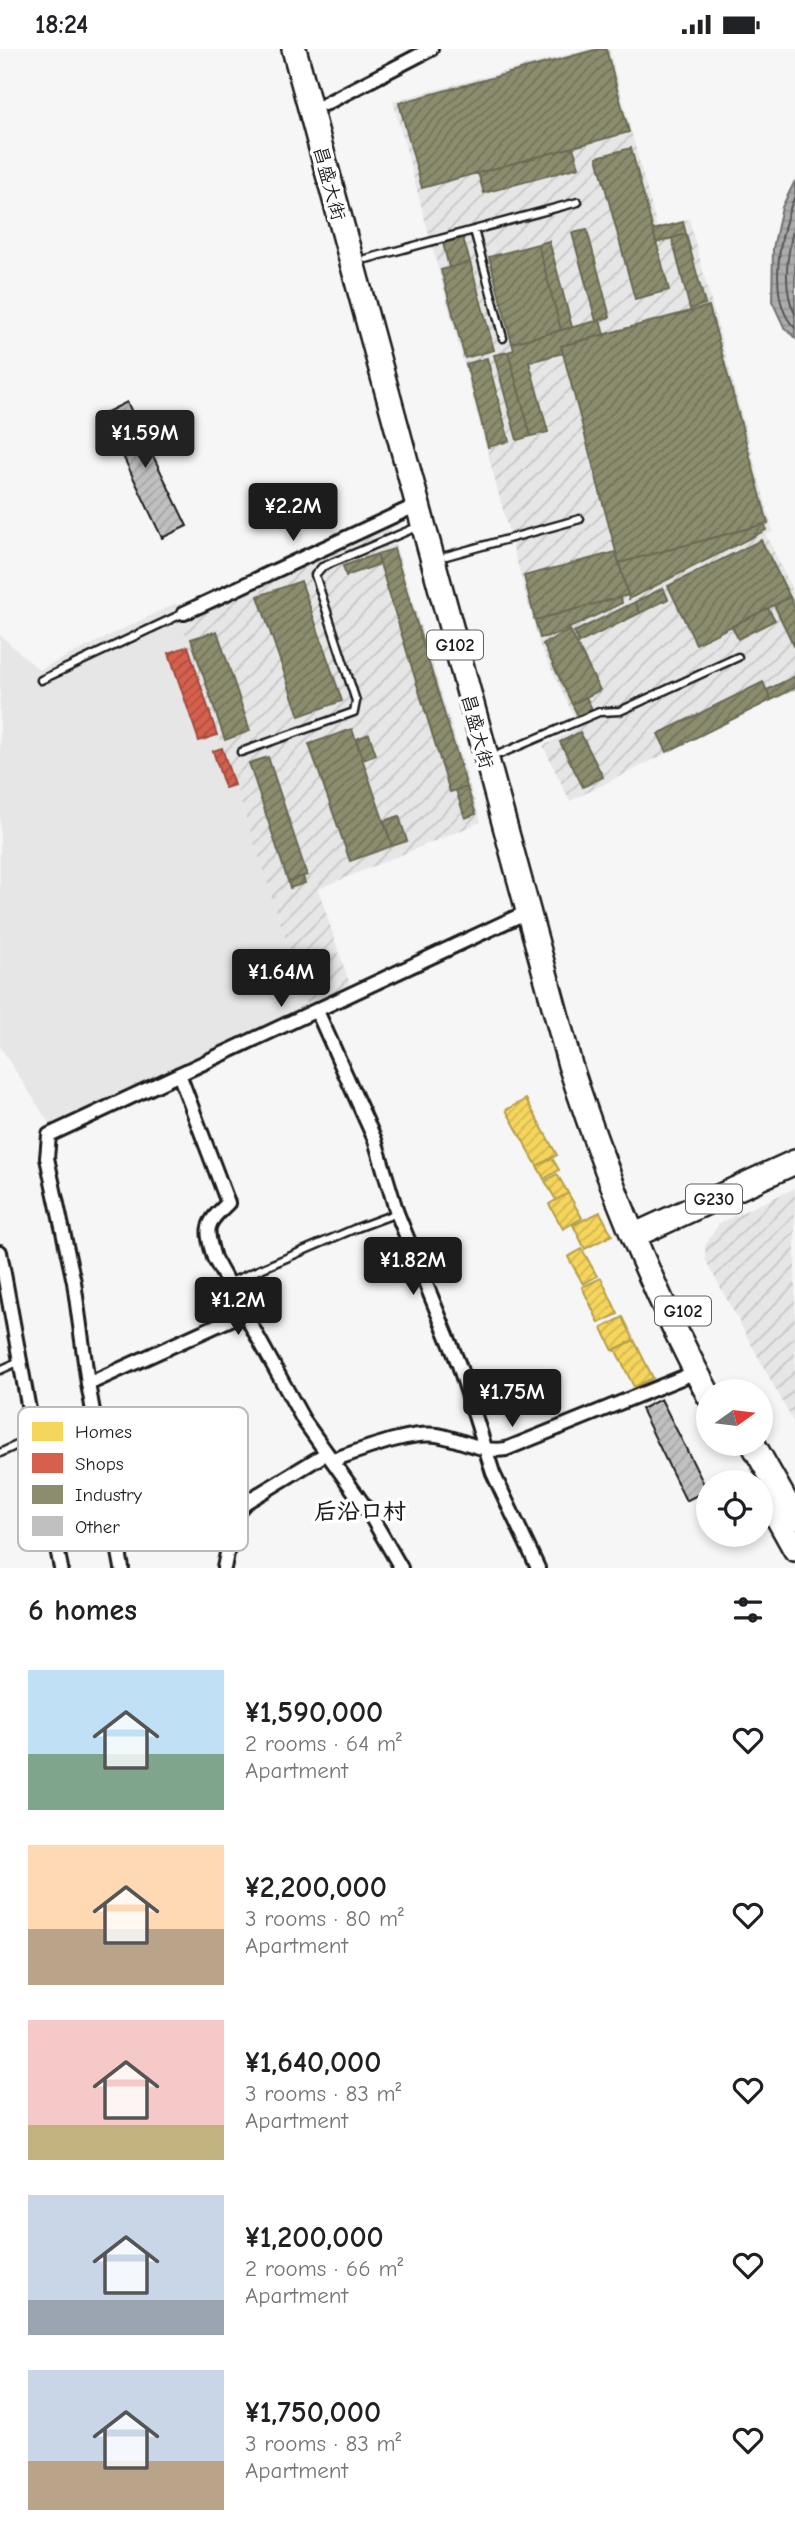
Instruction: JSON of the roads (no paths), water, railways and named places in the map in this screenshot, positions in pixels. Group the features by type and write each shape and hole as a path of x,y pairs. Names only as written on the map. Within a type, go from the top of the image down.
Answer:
{"highway":[{"name":"昌盛大街","path":"294,49 570,1065 594,1140 717,1379"},
{"name":"昌盛大街","path":"310,49 584,1061 640,1233 700,1379"},
{"name":"G230","path":"640,1233 795,1163"},
{"path":"760,1456 795,1518"},
{"path":"773,1511 795,1549"}],"street":[{"path":"325,104 431,49"},
{"path":"184,613 420,515"},
{"path":"92,1407 74,1282 47,1158 49,1135 527,912"},
{"path":"317,1011 375,1140 397,1213 460,1365 492,1473 538,1568"},
{"path":"179,1074 228,1203 210,1220 207,1227 214,1258 304,1421 368,1511 401,1568"},
{"path":"0,1252 28,1407"},
{"path":"88,1384 244,1313"},
{"path":"248,1501 329,1457 402,1439 428,1434 444,1436 485,1449 498,1450 514,1446 696,1372"}],"lane":[{"path":"366,259 578,202"},
{"path":"474,230 503,338"},
{"path":"241,752 354,712 356,701 315,575 322,567 420,515"},
{"path":"446,556 580,519"},
{"path":"41,680 184,613"},
{"path":"500,754 599,712 620,711 738,657"},
{"path":"228,1283 397,1213"},
{"path":"0,1370 20,1361"},
{"path":"0,1454 18,1445"}],"water":[{"path":"795,181 795,338 784,327 772,301 773,248 782,207"}],"district":[{"name":"后沿口村","path":"360,1511"}]}
